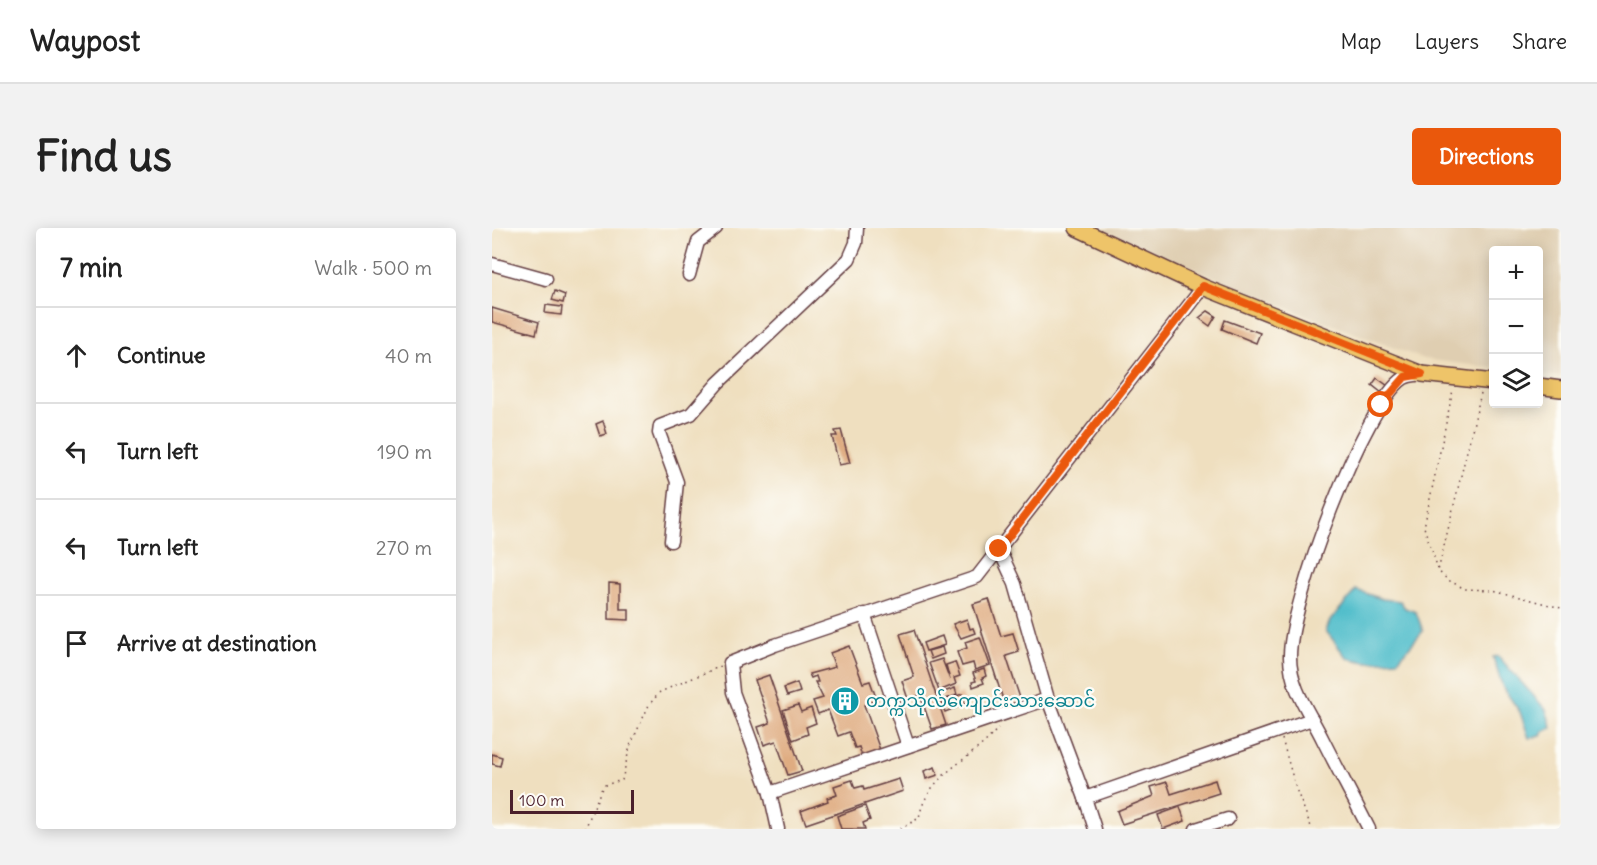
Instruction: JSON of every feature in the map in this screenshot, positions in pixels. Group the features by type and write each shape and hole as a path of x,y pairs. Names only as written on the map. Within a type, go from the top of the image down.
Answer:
{"main road":[{"path":"1077,228 1203,286 1422,374 1489,381"},
{"path":"1543,387 1561,389"}],"street":[{"path":"689,275 698,242 716,228"},
{"path":"671,541 677,482 659,433 660,426 690,414 718,383 849,259 856,243 857,228"},
{"path":"492,264 546,279"},
{"path":"778,829 771,793 733,692 730,663 864,614 977,577 1203,286"},
{"path":"1369,829 1295,688 1290,656 1306,574 1332,507 1381,405 1405,377 1422,374"},
{"path":"999,549 1015,584 1048,699 1095,829"},
{"path":"864,614 908,746"},
{"path":"771,793 1048,699"},
{"path":"1085,798 1312,719"},
{"path":"1196,829 1228,819"}],"path":[{"path":"1455,378 1424,526 1438,572 1465,589 1493,590 1561,608"},
{"path":"1438,572 1489,381"},
{"path":"585,829 601,790 605,785 622,780 630,746 649,705 660,692 730,663"},
{"path":"900,829 920,818 922,801 934,783 990,738 1011,711"},
{"path":"1279,731 1296,789 1312,829"}],"shaded area":[{"path":"1100,228 1561,228 1561,377 1543,375 1543,246 1489,246 1489,367 1424,359 1277,304"}],"water":[{"path":"1356,590 1382,599 1400,601 1405,608 1416,612 1423,631 1398,660 1366,662 1347,658 1326,631 1330,621"},
{"path":"1498,656 1546,710 1552,728 1543,731 1541,736 1529,738 1520,712 1503,688 1493,657"}],"building":[{"path":"555,291 565,295 563,303 552,300"},
{"path":"546,305 562,307 561,315 545,313"},
{"path":"492,308 539,322 536,334 492,322"},
{"path":"1208,311 1216,316 1210,326 1199,318"},
{"path":"1225,320 1260,333 1256,343 1222,329"},
{"path":"1377,378 1388,386 1382,393 1372,385"},
{"path":"603,421 607,434 600,436 596,424"},
{"path":"841,430 850,463 839,465 832,436 837,436 835,431"},
{"path":"609,583 620,584 620,609 629,609 629,620 609,619"},
{"name":"တက္ကသိုလ်ကျောင်းသားဆောင်","path":"989,599 1001,636 1013,633 1019,652 1006,656 1021,701 1005,706 973,604"},
{"path":"967,619 970,629 973,628 975,633 961,638 953,624"},
{"name":"တက္ကသိုလ်ကျောင်းသားဆောင်","path":"914,630 946,725 932,729 920,695 908,699 902,681 914,677 900,634"},
{"name":"တက္ကသိုလ်ကျောင်းသားဆောင်","path":"942,636 945,645 926,651 923,643"},
{"name":"တက္ကသိုလ်ကျောင်းသားဆောင်","path":"980,637 990,665 975,670 973,663 962,666 957,652 967,648 965,642"},
{"name":"တက္ကသိုလ်ကျောင်းသားဆောင်","path":"849,646 863,683 870,681 877,700 864,705 880,750 862,756 859,747 855,748 849,732 838,736 828,710 818,714 813,701 823,698 815,682 818,682 816,676 811,678 809,674 835,667 830,653"},
{"name":"တက္ကသိုလ်ကျောင်းသားဆောင်","path":"942,647 944,654 931,659 928,651"},
{"name":"တက္ကသိုလ်ကျောင်းသားဆောင်","path":"942,659 950,680 946,665 955,662 960,676 954,678 956,684 939,691 929,663"},
{"path":"984,669 986,676 982,678 984,683 973,687 972,682 976,681 973,673"},
{"path":"769,675 802,771 788,775 776,741 764,745 758,727 770,723 755,680"},
{"path":"797,683 800,692 787,696 784,688"},
{"name":"တက္ကသိုလ်ကျောင်းသားဆောင်","path":"955,688 957,695 943,700 941,693"},
{"name":"တက္ကသိုလ်ကျောင်းသားဆောင်","path":"962,694 965,704 945,712 942,704"},
{"path":"798,705 801,712 811,708 816,723 806,727 808,734 793,740 783,710"},
{"path":"492,754 502,757 500,766 492,764"},
{"path":"935,767 938,775 926,779 924,771"},
{"path":"899,779 903,791 806,824 801,811 828,801 827,798 837,795 834,786 852,780 855,788 863,786 864,790"},
{"path":"1215,780 1219,793 1122,824 1117,811 1154,796 1151,787 1167,782 1171,794"},
{"path":"865,806 870,820 863,823 865,829 841,829 837,816"},
{"path":"1180,807 1185,821 1163,829 1158,815"}],"place":[{"name":"တက္ကသိုလ်ကျောင်းသားဆောင်","path":"845,701"}],"route":[{"path":"999,549 1203,286 1422,374 1405,377 1381,405"}]}
